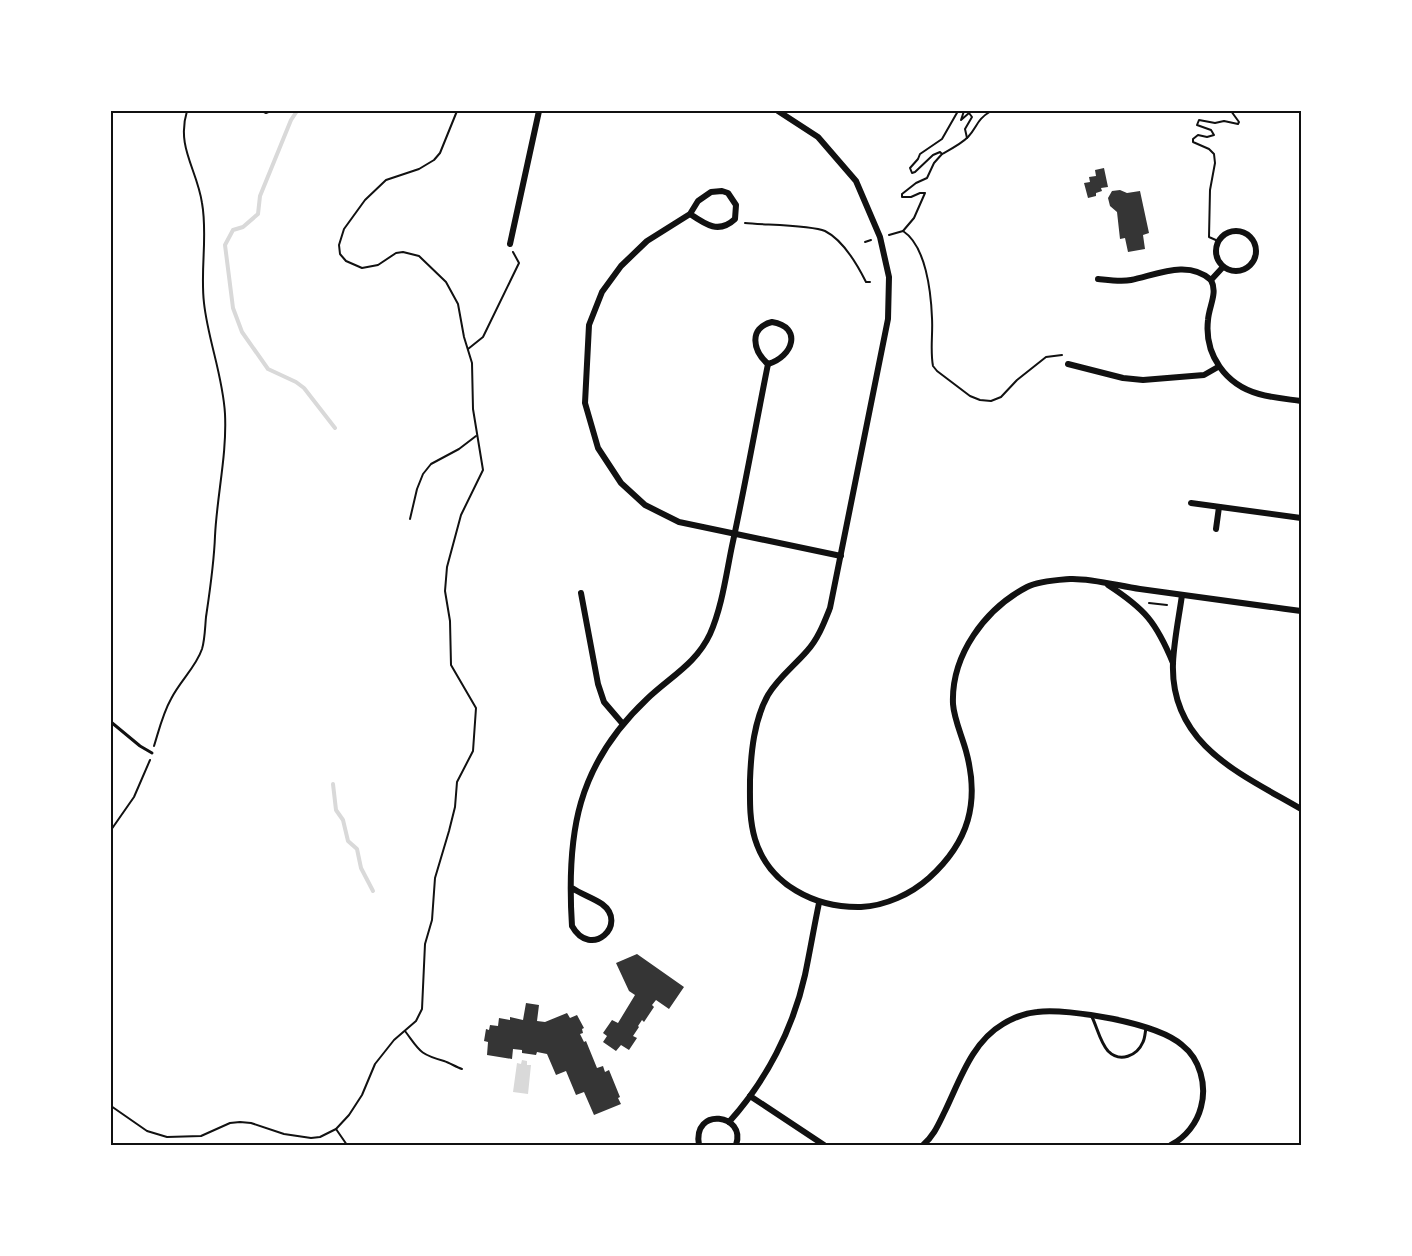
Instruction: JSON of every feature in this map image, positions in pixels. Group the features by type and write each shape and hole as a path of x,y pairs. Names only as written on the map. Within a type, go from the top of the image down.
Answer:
{"street":[{"path":"510,244 539,111"},
{"path":"778,111 818,137 856,182 876,224 889,277 888,319 830,608 822,629 809,650 784,674 768,695 756,724 750,761 750,811 755,839 765,861 779,878 799,894 819,903 842,907 865,907 893,900 922,884 947,862 963,835 972,807 972,775 953,706 956,673 974,634 998,605 1030,585 1072,579 1301,611"},
{"path":"690,214 708,226 723,227 735,219 736,205 728,193 715,190 698,201 690,214 647,241 621,266 602,292 589,325 585,403 598,448 621,483 645,505 679,522 841,556"},
{"path":"1237,231 1244,233 1255,244 1255,259 1251,265 1238,272 1223,267 1215,256 1218,241 1222,235 1237,231"},
{"path":"1211,280 1223,267"},
{"path":"1098,279 1129,281 1156,272 1175,270 1199,272 1211,280 1215,291 1208,322 1208,334 1213,358 1218,367 1237,383 1259,394 1301,401"},
{"path":"778,323 786,327 792,340 784,356 768,364 755,347 756,334 765,324 778,323"},
{"path":"1067,360 1124,378 1143,380 1204,375 1218,367"},
{"path":"572,888 602,904 609,913 612,922 608,932 600,938 592,941 582,938 572,926 572,888 572,843 577,814 586,785 600,757 622,723 690,663 700,651 716,618 768,364"},
{"path":"1191,503 1301,518"},
{"path":"1216,529 1219,507"},
{"path":"1106,584 1138,605 1148,616 1161,636 1173,663"},
{"path":"581,593 598,684 604,702 622,723"},
{"path":"1182,595 1173,663 1174,689 1193,733 1208,751 1226,766 1301,809"},
{"path":"729,1122 750,1096 769,1066 791,1022 805,976 819,903"},
{"path":"923,1145 936,1130 976,1051 989,1035 1001,1025 1025,1014 1037,1012 1092,1015 1146,1028 1170,1036 1184,1045 1200,1069 1203,1094 1199,1114 1187,1132 1171,1145"},
{"path":"750,1096 825,1145"},
{"path":"699,1145 698,1134 702,1125 710,1119 720,1118 729,1122 736,1130 735,1145"}],"lane":[{"path":"111,722 131,740 152,753"},
{"path":"1092,1015 1107,1050 1119,1056 1127,1057 1137,1051 1143,1042 1146,1028"}],"path":[{"path":"111,830 134,797 144,775 171,697 202,649 213,578 215,536 223,469 225,417 223,392 204,303 203,204 198,182 188,161 184,145 184,121 187,111"},
{"path":"262,111 266,113 271,111"},
{"path":"111,1106 147,1131 167,1137 201,1136 230,1123 240,1122 251,1123 284,1134 311,1138 321,1137 336,1129 349,1115 362,1095 375,1064 394,1040 416,1021 422,1009 425,944 432,920 435,878 451,823 457,782 473,751 476,708 451,665 450,621 446,591 447,567 461,515 483,470 476,436 471,363 458,304 446,282 419,256 403,252 396,253 370,268 362,268 346,261 340,254 339,245 344,229 365,200 386,180 419,170 434,160 445,142 457,111"},
{"path":"942,154 940,152 933,155 915,172 912,173 909,170 920,154 942,139 958,111"},
{"path":"964,111 961,120 969,113 972,117 965,129 968,138"},
{"path":"886,236 903,231 914,218 925,193 905,198 902,198 902,194 927,178 934,163 942,154 968,138 976,123 991,111"},
{"path":"1218,241 1209,237 1210,189 1215,163 1214,154 1209,149 1193,142 1193,139 1198,135 1207,137 1214,135 1211,130 1197,125 1199,120 1238,124 1239,122 1230,111"},
{"path":"742,223 824,231 843,246 866,282 870,282 870,276"},
{"path":"903,231 912,237 921,254 932,318 931,356 933,366 942,376 970,396 991,401 1000,397 1046,357 1067,360"},
{"path":"865,242 874,239"},
{"path":"468,349 483,337 519,263 510,244"},
{"path":"410,519 423,474 431,464 459,449 476,436"},
{"path":"1141,602 1167,605"},
{"path":"405,1031 423,1054 462,1069"},
{"path":"336,1129 347,1145"}],"shaded area":[{"path":"522,1060 527,1061 527,1065 531,1065 528,1094 513,1092 517,1063 521,1064"}],"building":[{"path":"1104,168 1108,187 1101,188 1102,191 1096,193 1096,196 1088,198 1084,183 1090,182 1089,177 1096,176 1095,170"},
{"path":"1120,190 1127,193 1140,191 1149,233 1143,235 1145,249 1128,252 1125,238 1120,239 1117,212 1110,206 1108,198 1112,191"},
{"path":"637,954 684,987 669,1009 656,1000 644,1022 642,1020 638,1026 633,1036 637,1038 629,1050 621,1045 616,1051 603,1042 607,1036 603,1033 612,1020 618,1023 635,995 629,991 616,963"},
{"path":"526,1003 539,1005 537,1021 545,1022 567,1013 570,1018 577,1015 584,1028 583,1033 580,1034 584,1042 586,1041 597,1068 603,1066 605,1072 609,1070 621,1104 594,1115 584,1092 576,1095 566,1071 556,1075 547,1054 522,1053 522,1050 513,1049 512,1059 487,1055 488,1042 484,1041 486,1029 489,1030 490,1025 498,1026 499,1018 510,1020 510,1017 523,1020"}],"waterway":[{"path":"297,111 291,120 260,196 258,214 243,227 233,230 225,245 233,308 242,332 268,369 304,388 335,428"},
{"path":"333,784 336,810 343,820 348,841 357,849 361,868 373,891"}]}
